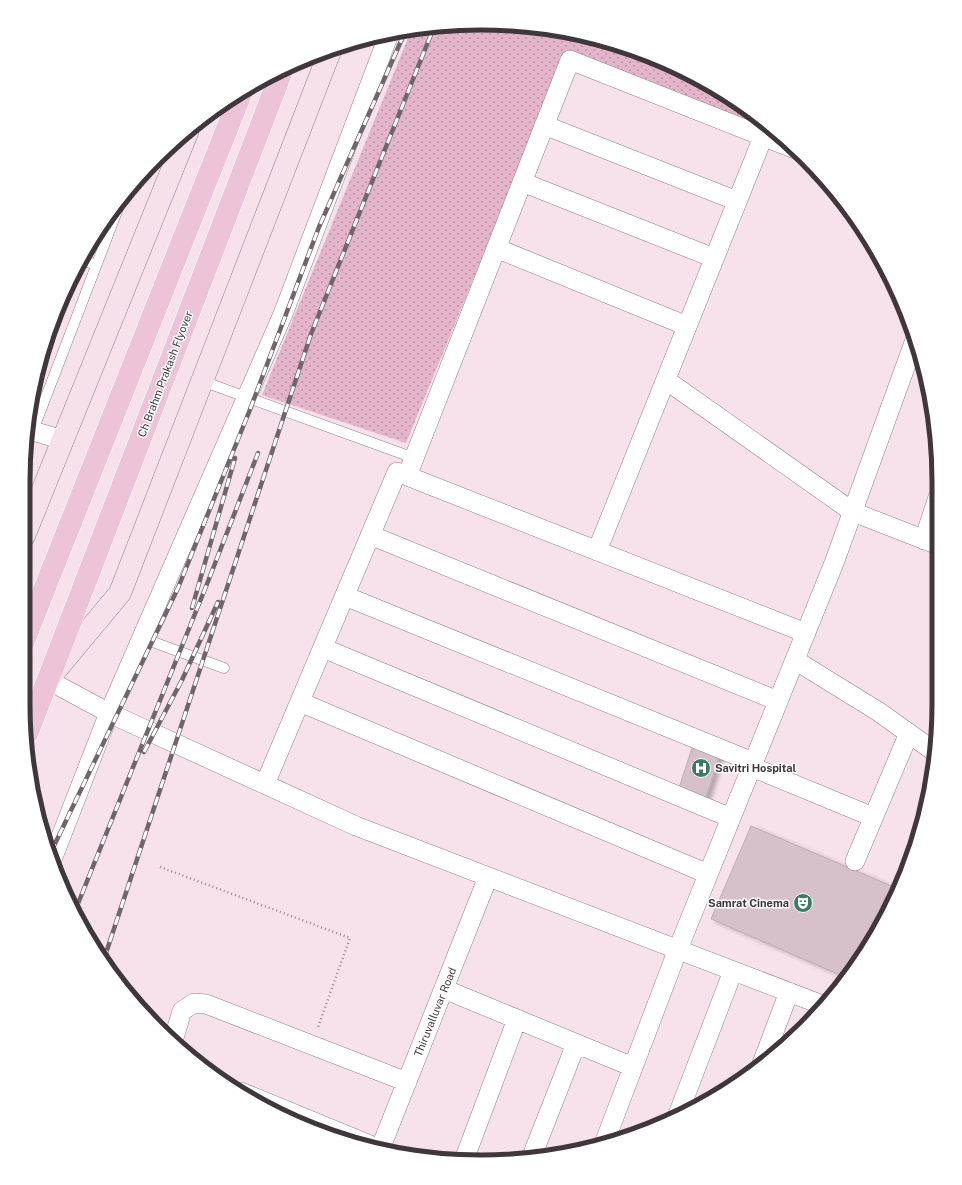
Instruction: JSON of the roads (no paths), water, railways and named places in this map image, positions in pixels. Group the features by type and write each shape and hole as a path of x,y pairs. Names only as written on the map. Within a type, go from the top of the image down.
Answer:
{"main road":[{"name":"Ch Brahm Prakash Flyover","path":"31,724 279,79"},
{"path":"30,626 238,101"}],"street":[{"path":"55,852 109,713 248,398 283,314 387,40"},
{"path":"328,57 120,593 48,680 109,713 356,826 818,1003"},
{"path":"407,476 570,60 778,142"},
{"path":"544,125 737,201"},
{"path":"597,551 763,136"},
{"path":"30,521 183,143"},
{"path":"522,182 714,258"},
{"path":"496,248 687,326"},
{"path":"606,1137 678,949 806,633 853,512 912,348"},
{"path":"666,380 853,512 931,542"},
{"path":"33,431 63,440"},
{"path":"265,784 397,472 806,633"},
{"path":"370,535 778,701"},
{"path":"345,596 874,817"},
{"path":"323,648 731,818"},
{"path":"795,660 878,712 930,748"},
{"path":"300,702 708,874"},
{"path":"855,861 909,733"},
{"name":"Thiruvalluvar Road","path":"382,1144 488,877"},
{"path":"679,1108 733,971"},
{"path":"444,989 633,1067"},
{"path":"766,1054 789,992"},
{"path":"176,1035 182,1011 194,1003 206,1004 407,1082"},
{"path":"466,1154 518,1019"},
{"path":"534,1152 576,1044"},
{"path":"291,1113 335,1131"}],"lane":[{"path":"33,431 114,218"},
{"path":"87,262 96,265"},
{"path":"202,381 414,458"},
{"path":"142,638 224,668"}],"railway":[{"path":"106,954 311,334 432,33"},
{"path":"53,847 178,588 249,412 319,227 403,37"},
{"path":"78,904 207,584 258,453"},
{"path":"192,608 235,458"},
{"path":"144,752 182,680 218,602"}],"place":[{"name":"Savitri Hospital","path":"701,768"},
{"name":"Samrat Cinema","path":"803,903"}]}
